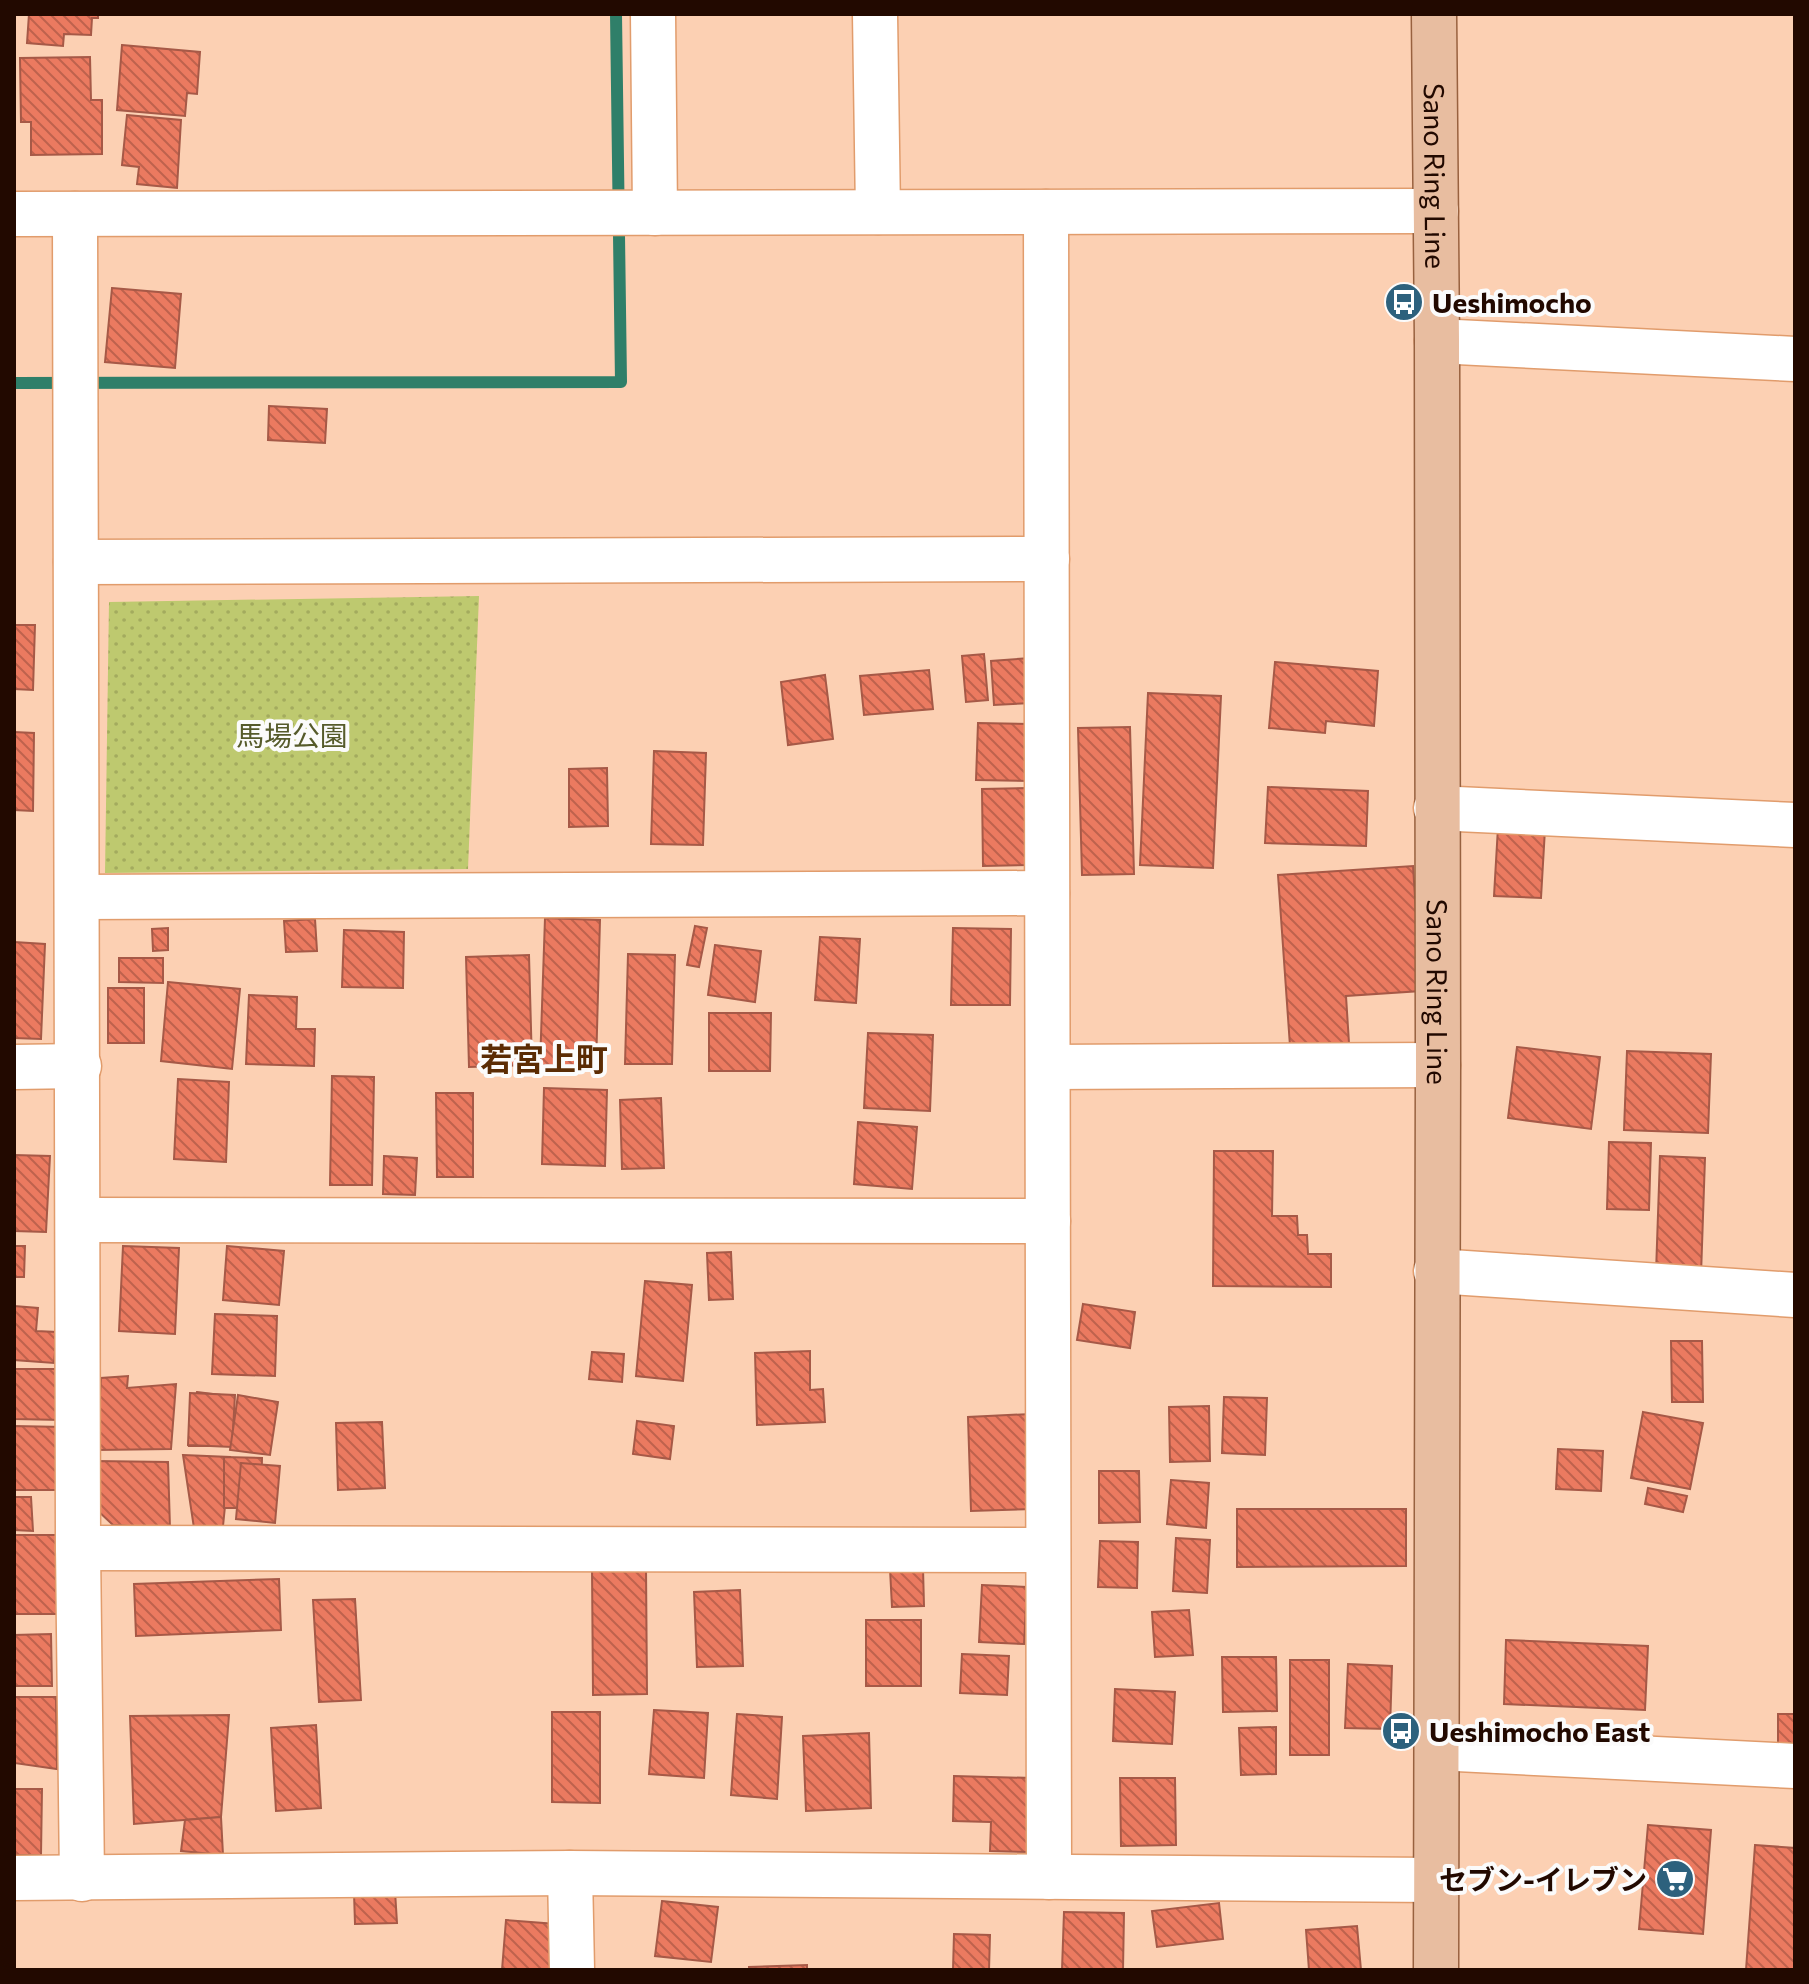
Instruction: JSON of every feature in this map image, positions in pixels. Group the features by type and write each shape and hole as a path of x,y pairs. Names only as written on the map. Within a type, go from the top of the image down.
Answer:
{"main road":[{"name":"Sano Ring Line","path":"1434,14 1438,1065 1436,1970"}],"street":[{"path":"653,14 655,213"},
{"path":"875,14 878,212"},
{"path":"14,214 1436,211"},
{"path":"1046,212 1049,1877"},
{"path":"75,214 78,1548 82,1879"},
{"path":"1437,341 1795,359"},
{"path":"76,562 1047,559"},
{"path":"1436,808 1795,825"},
{"path":"78,897 1047,893"},
{"path":"1049,1067 1438,1065"},
{"path":"14,1067 79,1066"},
{"path":"79,1220 1048,1221"},
{"path":"1436,1271 1795,1295"},
{"path":"78,1548 1048,1550"},
{"path":"1437,1748 1795,1766"},
{"path":"570,1873 572,1970"},
{"path":"14,1878 570,1873 1435,1880"}],"green space":[{"name":"馬場公園","path":"479,596 468,869 105,873 109,602"}],"building":[{"path":"29,14 98,14 98,18 92,18 91,35 64,34 63,46 27,43"},
{"path":"122,45 200,52 197,94 187,93 185,116 117,110"},
{"path":"90,57 91,100 102,100 102,154 31,155 31,122 21,122 20,58"},
{"path":"127,115 181,120 177,188 137,184 139,167 122,165"},
{"path":"112,288 181,294 175,368 105,362"},
{"path":"269,406 327,409 325,443 268,440"},
{"path":"14,625 35,625 33,690 14,689"},
{"path":"984,654 988,700 966,702 962,656"},
{"path":"1030,658 1032,703 994,705 991,661"},
{"path":"1275,662 1378,671 1374,726 1326,721 1325,733 1269,728"},
{"path":"929,670 933,709 864,715 860,676"},
{"path":"825,675 833,739 788,745 781,682"},
{"path":"1148,693 1221,696 1213,868 1140,865"},
{"path":"978,723 1031,724 1029,781 976,780"},
{"path":"1130,727 1134,874 1082,875 1078,728"},
{"path":"14,732 34,733 33,811 14,810"},
{"path":"654,751 706,753 703,845 651,844"},
{"path":"607,768 608,826 569,827 569,769"},
{"path":"1268,787 1368,791 1366,846 1265,843"},
{"path":"1028,788 1029,865 983,866 982,789"},
{"path":"1498,827 1545,829 1541,898 1494,896"},
{"path":"1413,866 1421,991 1346,996 1349,1043 1290,1046 1278,875"},
{"path":"545,918 600,920 596,1067 540,1065"},
{"path":"315,919 317,951 286,952 284,921"},
{"path":"695,926 707,928 699,967 687,965"},
{"path":"168,928 168,950 153,951 152,929"},
{"path":"953,928 1011,929 1010,1005 951,1005"},
{"path":"344,930 404,932 403,988 342,987"},
{"path":"820,937 860,939 856,1003 815,1000"},
{"path":"14,942 45,944 41,1039 14,1038"},
{"path":"715,945 761,951 755,1002 708,995"},
{"path":"628,954 675,955 672,1064 625,1064"},
{"path":"529,955 532,1065 469,1067 466,957"},
{"path":"119,958 163,958 163,983 119,982"},
{"path":"168,982 240,989 232,1069 161,1061"},
{"path":"108,988 144,988 144,1043 108,1043"},
{"path":"249,995 297,997 296,1029 315,1029 314,1066 246,1064"},
{"path":"709,1013 771,1013 770,1071 709,1071"},
{"path":"868,1033 933,1035 930,1111 864,1108"},
{"path":"1517,1047 1600,1057 1591,1129 1508,1118"},
{"path":"1627,1051 1711,1054 1708,1133 1624,1130"},
{"path":"332,1076 374,1077 372,1185 330,1185"},
{"path":"178,1079 229,1082 226,1162 174,1159"},
{"path":"544,1088 607,1090 605,1166 542,1164"},
{"path":"436,1093 473,1093 473,1177 437,1177"},
{"path":"661,1098 664,1168 622,1169 620,1100"},
{"path":"858,1122 917,1127 912,1189 854,1184"},
{"path":"1609,1142 1651,1143 1649,1210 1607,1209"},
{"path":"1214,1151 1273,1151 1272,1216 1297,1216 1298,1235 1307,1235 1308,1254 1331,1254 1331,1287 1213,1286"},
{"path":"14,1155 50,1156 46,1232 14,1231"},
{"path":"384,1156 417,1158 415,1195 383,1194"},
{"path":"1660,1156 1705,1158 1701,1275 1656,1273"},
{"path":"14,1246 25,1246 24,1277 14,1277"},
{"path":"123,1246 179,1248 175,1334 119,1331"},
{"path":"227,1246 284,1251 279,1305 223,1300"},
{"path":"731,1252 733,1299 709,1300 707,1253"},
{"path":"645,1281 692,1285 683,1381 636,1376"},
{"path":"1083,1304 1135,1312 1130,1348 1077,1340"},
{"path":"14,1306 38,1308 36,1331 57,1332 54,1363 14,1360"},
{"path":"215,1314 277,1316 275,1376 212,1374"},
{"path":"1671,1341 1702,1341 1703,1402 1672,1402"},
{"path":"810,1351 810,1390 823,1389 825,1422 757,1425 755,1353"},
{"path":"592,1352 624,1354 622,1382 589,1379"},
{"path":"14,1369 62,1369 62,1420 14,1419"},
{"path":"128,1376 127,1388 176,1384 171,1449 97,1450 101,1378"},
{"path":"197,1392 230,1396 223,1446 189,1446"},
{"path":"190,1393 235,1395 232,1447 188,1445"},
{"path":"238,1395 278,1402 270,1455 230,1450"},
{"path":"1224,1397 1267,1398 1265,1455 1222,1453"},
{"path":"1209,1406 1210,1461 1170,1462 1169,1407"},
{"path":"1643,1412 1703,1423 1690,1489 1631,1478"},
{"path":"1031,1414 1034,1509 971,1511 968,1417"},
{"path":"637,1421 674,1426 670,1459 633,1454"},
{"path":"382,1422 385,1488 338,1490 336,1423"},
{"path":"14,1426 64,1427 63,1490 14,1490"},
{"path":"1558,1449 1603,1451 1601,1491 1556,1489"},
{"path":"183,1455 230,1457 223,1526 194,1528"},
{"path":"224,1457 262,1458 261,1508 224,1508"},
{"path":"96,1461 168,1462 170,1528 113,1525 95,1508"},
{"path":"241,1463 280,1466 275,1523 236,1519"},
{"path":"1099,1471 1139,1471 1140,1522 1099,1523"},
{"path":"1171,1480 1209,1483 1206,1528 1167,1524"},
{"path":"1648,1488 1687,1496 1683,1512 1645,1504"},
{"path":"14,1497 31,1497 33,1531 14,1530"},
{"path":"1237,1509 1406,1509 1406,1566 1237,1567"},
{"path":"14,1535 59,1535 60,1614 14,1614"},
{"path":"1176,1538 1210,1540 1207,1593 1173,1591"},
{"path":"1100,1541 1138,1542 1137,1588 1098,1587"},
{"path":"592,1567 646,1567 647,1694 593,1695"},
{"path":"923,1568 924,1606 892,1607 890,1569"},
{"path":"279,1579 281,1630 136,1636 134,1584"},
{"path":"982,1585 1027,1587 1024,1644 979,1642"},
{"path":"740,1590 743,1666 697,1667 694,1592"},
{"path":"355,1599 361,1700 319,1702 313,1600"},
{"path":"1189,1610 1193,1655 1155,1657 1152,1612"},
{"path":"866,1620 921,1620 921,1686 866,1686"},
{"path":"51,1634 52,1686 14,1686 14,1635"},
{"path":"1506,1640 1648,1646 1645,1710 1504,1704"},
{"path":"962,1654 1009,1656 1007,1695 960,1693"},
{"path":"1222,1657 1276,1657 1277,1711 1223,1712"},
{"path":"1290,1660 1329,1660 1329,1755 1290,1755"},
{"path":"1348,1664 1392,1666 1390,1729 1345,1728"},
{"path":"1115,1689 1175,1692 1172,1744 1113,1741"},
{"path":"14,1697 56,1697 57,1769 14,1763"},
{"path":"654,1710 708,1713 704,1778 649,1774"},
{"path":"552,1712 600,1712 600,1803 552,1802"},
{"path":"737,1714 782,1717 777,1799 731,1795"},
{"path":"1778,1714 1795,1714 1795,1744 1778,1744"},
{"path":"229,1715 221,1817 134,1824 130,1716"},
{"path":"316,1725 321,1808 276,1811 271,1728"},
{"path":"1276,1727 1276,1774 1241,1775 1239,1728"},
{"path":"869,1733 871,1808 806,1811 803,1736"},
{"path":"954,1776 1032,1778 1030,1852 990,1851 991,1822 953,1821"},
{"path":"1120,1778 1175,1778 1176,1845 1121,1846"},
{"path":"14,1789 42,1789 41,1855 14,1855"},
{"path":"221,1817 223,1855 181,1851 185,1820"},
{"name":"セブン-イレブン","path":"1648,1825 1711,1830 1703,1934 1639,1929"},
{"path":"1755,1845 1795,1848 1795,1970 1746,1970"},
{"path":"395,1891 397,1923 355,1924 354,1893"},
{"path":"662,1901 718,1907 711,1962 655,1956"},
{"path":"1219,1903 1223,1939 1157,1947 1152,1911"},
{"path":"1064,1912 1124,1913 1123,1970 1062,1970"},
{"path":"506,1920 556,1924 553,1970 502,1970"},
{"path":"1357,1926 1361,1970 1309,1970 1306,1930"},
{"path":"954,1934 990,1935 989,1970 953,1970"},
{"path":"807,1965 807,1970 749,1970 749,1967"}],"waterway":[{"path":"14,383 621,382 616,14"}],"place":[{"name":"Ueshimocho","path":"1404,302"},
{"name":"Ueshimocho East","path":"1401,1731"},
{"name":"セブン-イレブン","path":"1675,1879"}],"district":[{"name":"若宮上町","path":"544,1058"}]}
